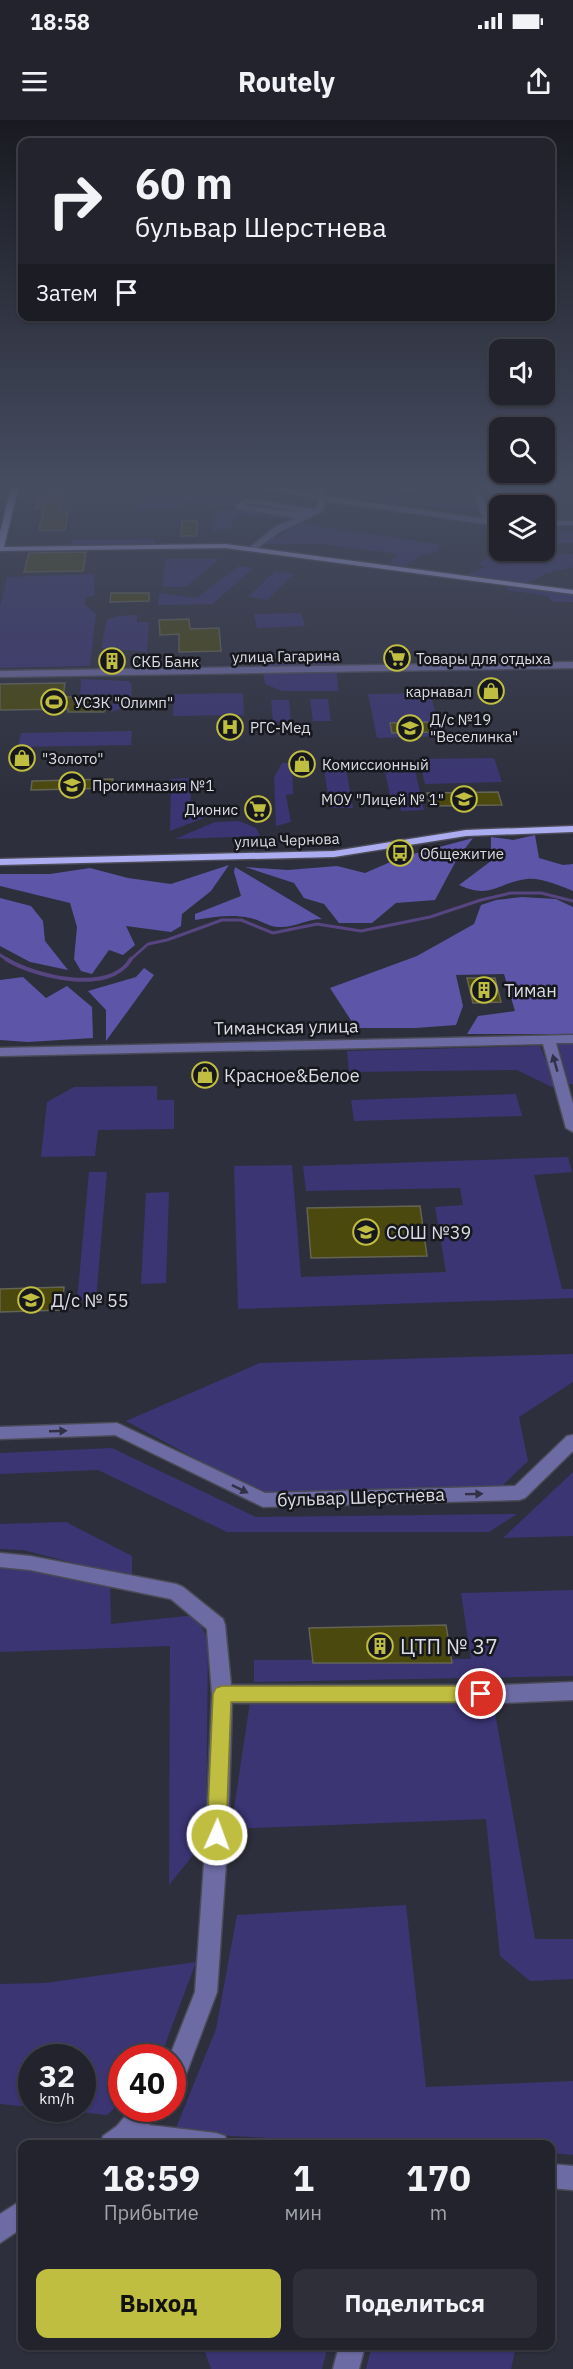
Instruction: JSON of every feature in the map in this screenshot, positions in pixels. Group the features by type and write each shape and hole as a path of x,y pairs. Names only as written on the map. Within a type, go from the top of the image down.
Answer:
{"main road":[{"path":"550,589 573,592"},
{"name":"улица Чернова","path":"0,862 334,854 466,833 573,829"}],"street":[{"name":"улица Гагарина","path":"0,674 573,665"},
{"path":"548,1039 573,1128"},
{"name":"Тиманская улица","path":"0,1052 573,1040"},
{"name":"бульвар Шерстнева","path":"0,1433 117,1429 263,1500 519,1493 573,1442"},
{"path":"0,1560 30,1563 176,1592 216,1625 222,1694 217,1835 206,1992 186,2046"},
{"path":"222,1694 501,1694 573,1691"},
{"path":"119,2140 135,2122"},
{"path":"555,2176 573,2178"},
{"path":"0,2230 18,2216"},
{"path":"346,2369 351,2350"}],"shaded area":[{"path":"4,589 95,589 95,595 85,598 85,605 96,614 90,666 0,668 0,606"},
{"path":"209,589 230,589 212,604 158,605 159,593 197,598"},
{"path":"256,589 278,589 267,600 248,597"},
{"path":"541,589 573,593 573,602 553,602 548,596 506,590"},
{"path":"301,613 305,626 257,628 254,614"},
{"path":"137,615 137,622 149,622 147,652 101,648 107,620 117,616"},
{"path":"329,661 330,666 264,667 264,662"},
{"path":"337,672 338,691 282,691 265,684 263,673"},
{"path":"81,679 129,681 132,685 131,706 111,712 114,694 80,695"},
{"path":"243,693 244,715 173,716 174,694"},
{"path":"430,693 442,736 377,738 368,694"},
{"path":"310,699 328,699 331,721 313,721"},
{"path":"271,700 289,700 291,721 273,722"},
{"path":"132,731 131,745 18,747 21,733"},
{"path":"494,758 502,782 425,784 419,759"},
{"path":"413,762 424,810 401,811 398,795 390,795 383,763"},
{"path":"282,763 292,763 293,794 286,795 291,822 276,826 274,777"},
{"path":"323,763 345,763 353,808 330,808"},
{"path":"191,778 190,816 209,816 170,831 171,779"},
{"path":"239,821 256,828 260,836 175,839 215,822"},
{"path":"535,835 539,858 563,865 573,864 573,891 538,879 517,881 494,889 479,891 459,885 491,861 491,837 513,840"},
{"path":"473,838 457,859 435,900 396,903 372,923 339,923 324,904 304,898 294,883 245,867 288,870 337,866 365,873 402,857"},
{"path":"229,865 211,891 182,914 181,926 171,932 126,926 135,945 123,955 109,950 92,974 81,971 74,959 77,927 70,903 0,886 0,874 50,874 90,868 128,878 171,884"},
{"path":"235,867 322,919 281,927 236,916 195,920 195,914 241,896 234,872"},
{"path":"522,897 556,899 573,907 573,1034 467,1034 478,1016 515,1011 504,974 456,975 463,1006 456,1025 356,1028 330,988 417,956 474,924 481,905 496,900"},
{"path":"0,898 31,906 43,921 45,941 68,970 30,962 0,946"},
{"path":"144,968 154,975 106,1041 106,1010 88,991 136,977"},
{"path":"23,977 46,998 67,986 92,1007 93,1038 28,1042 0,1040 0,980"},
{"path":"558,1044 573,1044 573,1084 569,1084"},
{"path":"540,1046 558,1090 517,1070 349,1072 347,1051"},
{"path":"157,1086 157,1100 174,1100 174,1129 98,1130 95,1156 41,1157 47,1102 74,1087"},
{"path":"516,1094 522,1116 354,1121 351,1100"},
{"path":"568,1157 572,1172 534,1175 562,1289 573,1289 573,1298 238,1309 234,1166 292,1165 301,1277 446,1272 435,1207 463,1205 460,1188 306,1191 303,1166"},
{"path":"89,1172 107,1172 96,1300 77,1301"},
{"path":"169,1192 166,1283 141,1284 146,1193"},
{"path":"573,1354 573,1382 519,1417 528,1461 501,1487 263,1495 126,1421 260,1363"},
{"path":"112,1448 256,1517 517,1514 489,1532 227,1532 98,1470 0,1474 0,1453"},
{"path":"573,1472 573,1536 503,1538"},
{"path":"66,1522 132,1556 132,1578 23,1550 0,1549 0,1524"},
{"path":"0,1564 110,1584 111,1624 196,1615 208,1640 206,1839 169,1885 170,1646 0,1652"},
{"path":"573,1590 573,1676 254,1682 254,1660 471,1659 461,1593"},
{"path":"493,1701 535,1939 573,1939 573,1979 530,1981 500,1956 486,1819 231,1829 250,1702"},
{"path":"406,1905 426,2087 573,2081 573,2155 555,2153 555,2140 305,2140 174,2133 178,2122 186,2122 186,2103 216,2029 237,1915"},
{"path":"196,1962 165,2044 108,2044 107,2115 96,2114 96,2044 18,2044 18,2106 0,2104 0,1984 45,1983"},
{"path":"204,2350 327,2350 322,2369 211,2369"},
{"path":"371,2350 515,2350 511,2369 366,2369"}],"building":[{"path":"111,593 149,593 149,601 110,602"},
{"path":"189,619 190,629 219,628 221,651 179,652 179,634 160,635 159,620"},
{"name":"УСЗК \"Олимп\"","path":"65,683 63,697 108,697 104,712 68,712 68,709 0,710 0,684"},
{"name":"Д/с №19 \"Веселинка\"","path":"428,722 431,732 392,733 390,723"},
{"name":"Прогимназия №1","path":"113,779 113,788 31,790 32,781"},
{"name":"МОУ \"Лицей № 1\"","path":"498,792 502,805 430,806 427,793"},
{"name":"Тиман","path":"467,978 495,978 501,1002 473,1003"},
{"name":"СОШ №39","path":"420,1206 427,1256 311,1258 307,1208"},
{"name":"Д/с № 55","path":"64,1287 62,1310 0,1312 0,1289"},
{"name":"ЦТП № 37","path":"446,1625 452,1663 313,1663 309,1628"}],"waterway":[{"path":"130,960 148,944 167,940 222,920 241,920 273,933 317,924 361,931 430,917 481,900 511,893 541,893 573,901"},
{"path":"0,955 8,960"},
{"path":"6,959 35,972 90,980 107,977 121,970 130,960"}],"place":[{"name":"Товары для отдыха","path":"397,658"},
{"name":"СКБ Банк","path":"112,661"},
{"name":"карнавал","path":"491,691"},
{"name":"УСЗК \"Олимп\"","path":"54,702"},
{"name":"РГС-Мед","path":"230,727"},
{"name":"Д/с №19 \"Веселинка\"","path":"410,728"},
{"name":"\"Золото\"","path":"22,758"},
{"name":"Комиссионный","path":"302,764"},
{"name":"Прогимназия №1","path":"72,785"},
{"name":"МОУ \"Лицей № 1\"","path":"464,799"},
{"name":"Дионис","path":"258,809"},
{"name":"Общежитие","path":"400,853"},
{"name":"Тиман","path":"484,990"},
{"name":"Красное&Белое","path":"205,1075"},
{"name":"СОШ №39","path":"366,1232"},
{"name":"Д/с № 55","path":"31,1300"},
{"name":"ЦТП № 37","path":"380,1646"}],"route":[{"path":"217,1835 222,1694 481,1694"}]}
